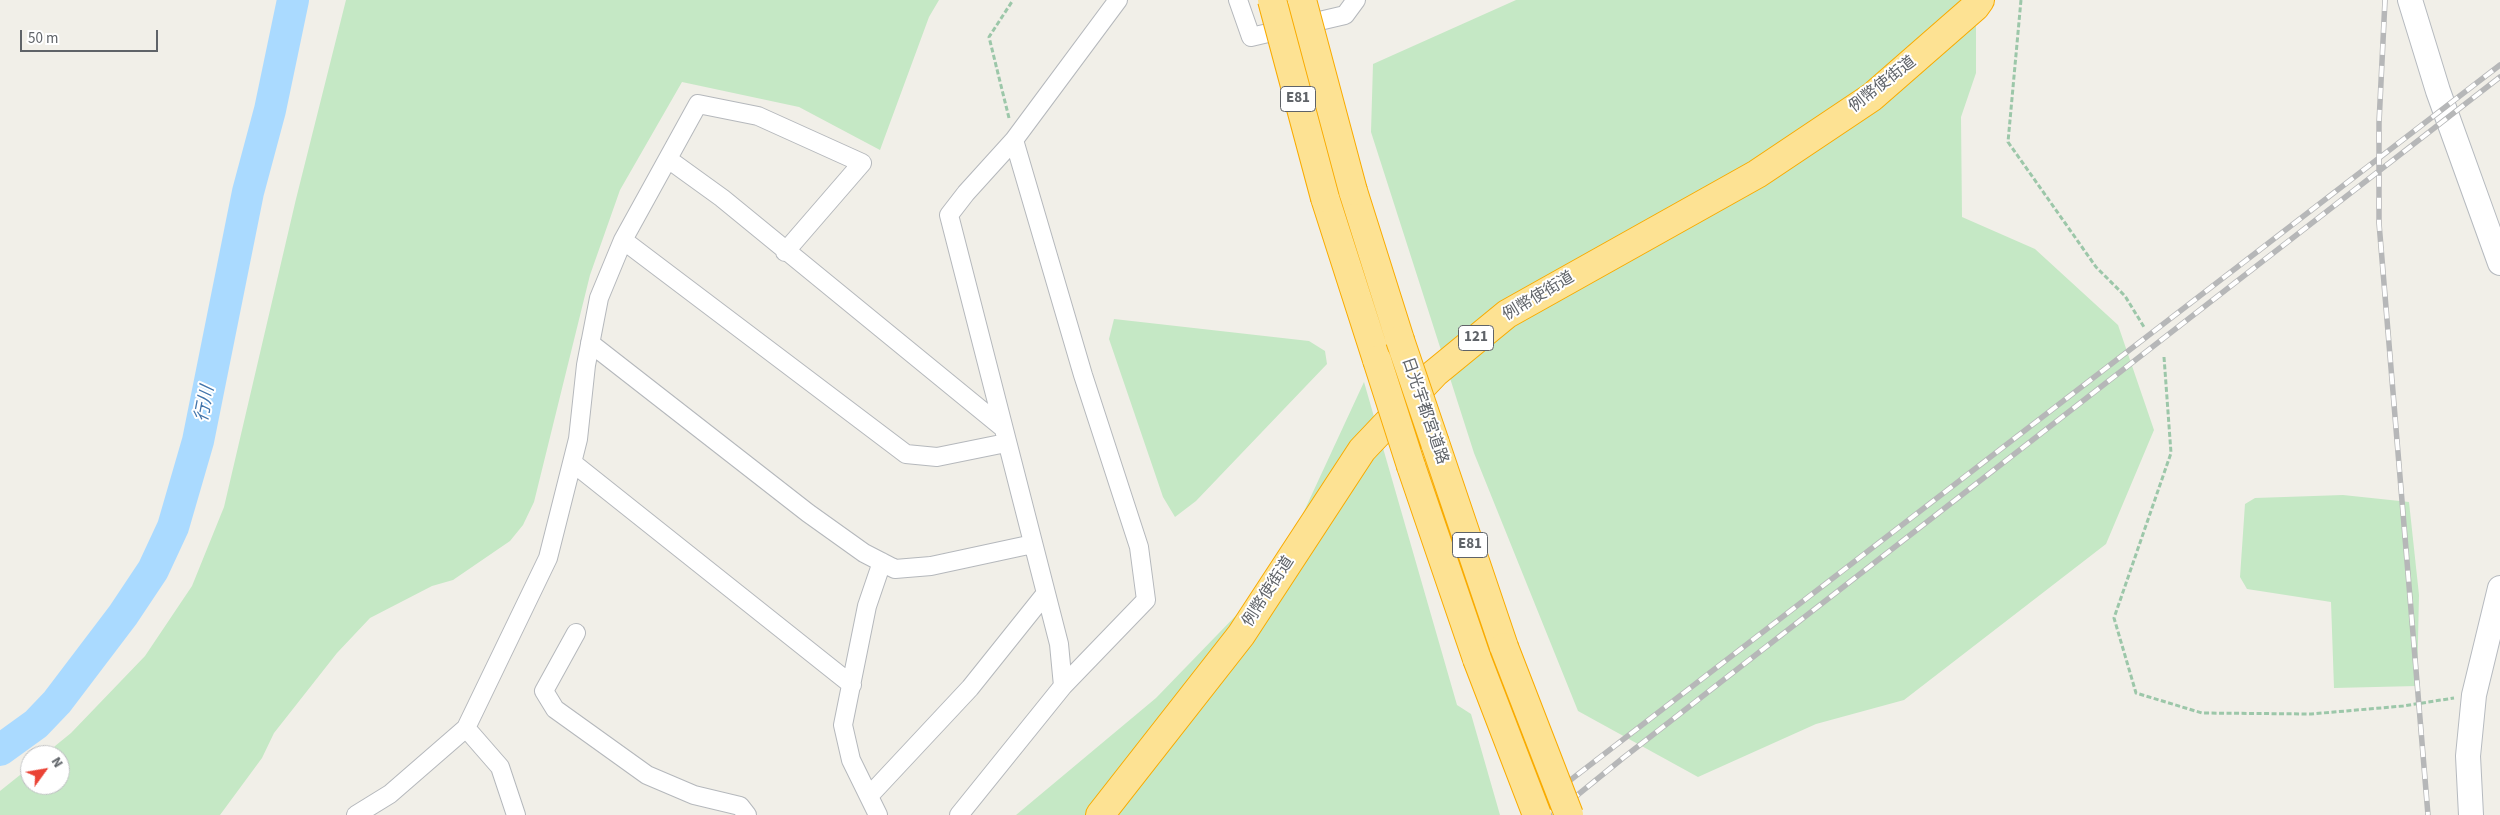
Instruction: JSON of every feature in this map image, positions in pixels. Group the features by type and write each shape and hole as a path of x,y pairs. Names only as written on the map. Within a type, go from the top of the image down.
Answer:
{"highway":[{"name":"日光宇都宮道路","path":"1272,0 1324,198 1376,360 1477,659 1538,815"},
{"name":"日光宇都宮道路","path":"1302,0 1353,191 1400,340 1504,647 1568,815"},
{"name":"例幣使街道","path":"1100,815 1241,635 1362,450 1435,373 1507,314 1757,174 1872,97 1975,7 1980,0"}],"street":[{"path":"1064,686 1059,644 949,215 966,192 1014,140 1118,0"},
{"path":"1238,0 1251,37 1345,15 1356,0"},
{"path":"2410,0 2438,92 2500,263"},
{"path":"356,815 390,794 466,728 548,558 578,439 590,343 599,298 624,240 698,104 758,116 862,163 785,252"},
{"path":"959,815 1064,686 1146,600 1139,547 1083,375 1014,140"},
{"path":"668,159 722,198 1004,435"},
{"path":"624,240 906,454 937,458 1004,435"},
{"path":"590,343 808,513 864,553 895,569 931,566 1033,544"},
{"path":"572,463 852,685"},
{"path":"878,815 851,760 843,725 866,606 882,562"},
{"path":"2471,815 2468,756 2474,695 2500,588"},
{"path":"869,796 970,688 1046,593"},
{"path":"576,633 544,692 556,709 648,775 694,795 740,806 747,815"},
{"path":"466,728 500,767 512,812"}],"path":[{"path":"1013,0 990,37 1014,140"},
{"path":"2022,0 2008,142 2096,267 2124,296 2144,327"},
{"path":"2164,356 2171,453 2114,618 2136,693 2202,713 2222,714 2311,714 2403,706 2474,695"}],"green space":[{"path":"346,0 939,0 929,17 880,150 799,107 682,82 620,190 590,275 534,502 523,525 510,541 453,580 432,586 370,618 337,653 274,733 262,758 220,815 0,815 0,791 20,775 20,795 70,795 70,745 56,745 71,733 145,656 192,586 224,507 296,199"},
{"path":"1516,0 1976,0 1976,73 1961,117 1962,217 2035,249 2118,325 2154,430 2106,544 1904,700 1816,724 1698,777 1578,711 1474,453 1371,132 1373,64"},
{"path":"1114,319 1309,341 1325,351 1327,364 1196,501 1175,517 1163,497 1109,339"},
{"path":"1364,382 1457,705 1471,714 1500,815 1016,815 1156,698 1249,602 1261,604"},
{"path":"2343,495 2409,502 2419,595 2417,686 2334,688 2331,602 2247,589 2240,577 2245,504 2255,498"}],"waterway":[{"name":"行川","path":"0,750 36,724 57,702 123,615 153,570 173,527 198,441 248,192 270,110 293,0"}],"railway":[{"path":"2385,0 2379,123 2379,223 2428,815"},
{"path":"1525,815 2500,65"},
{"path":"1553,815 1623,758 2500,77"}]}
